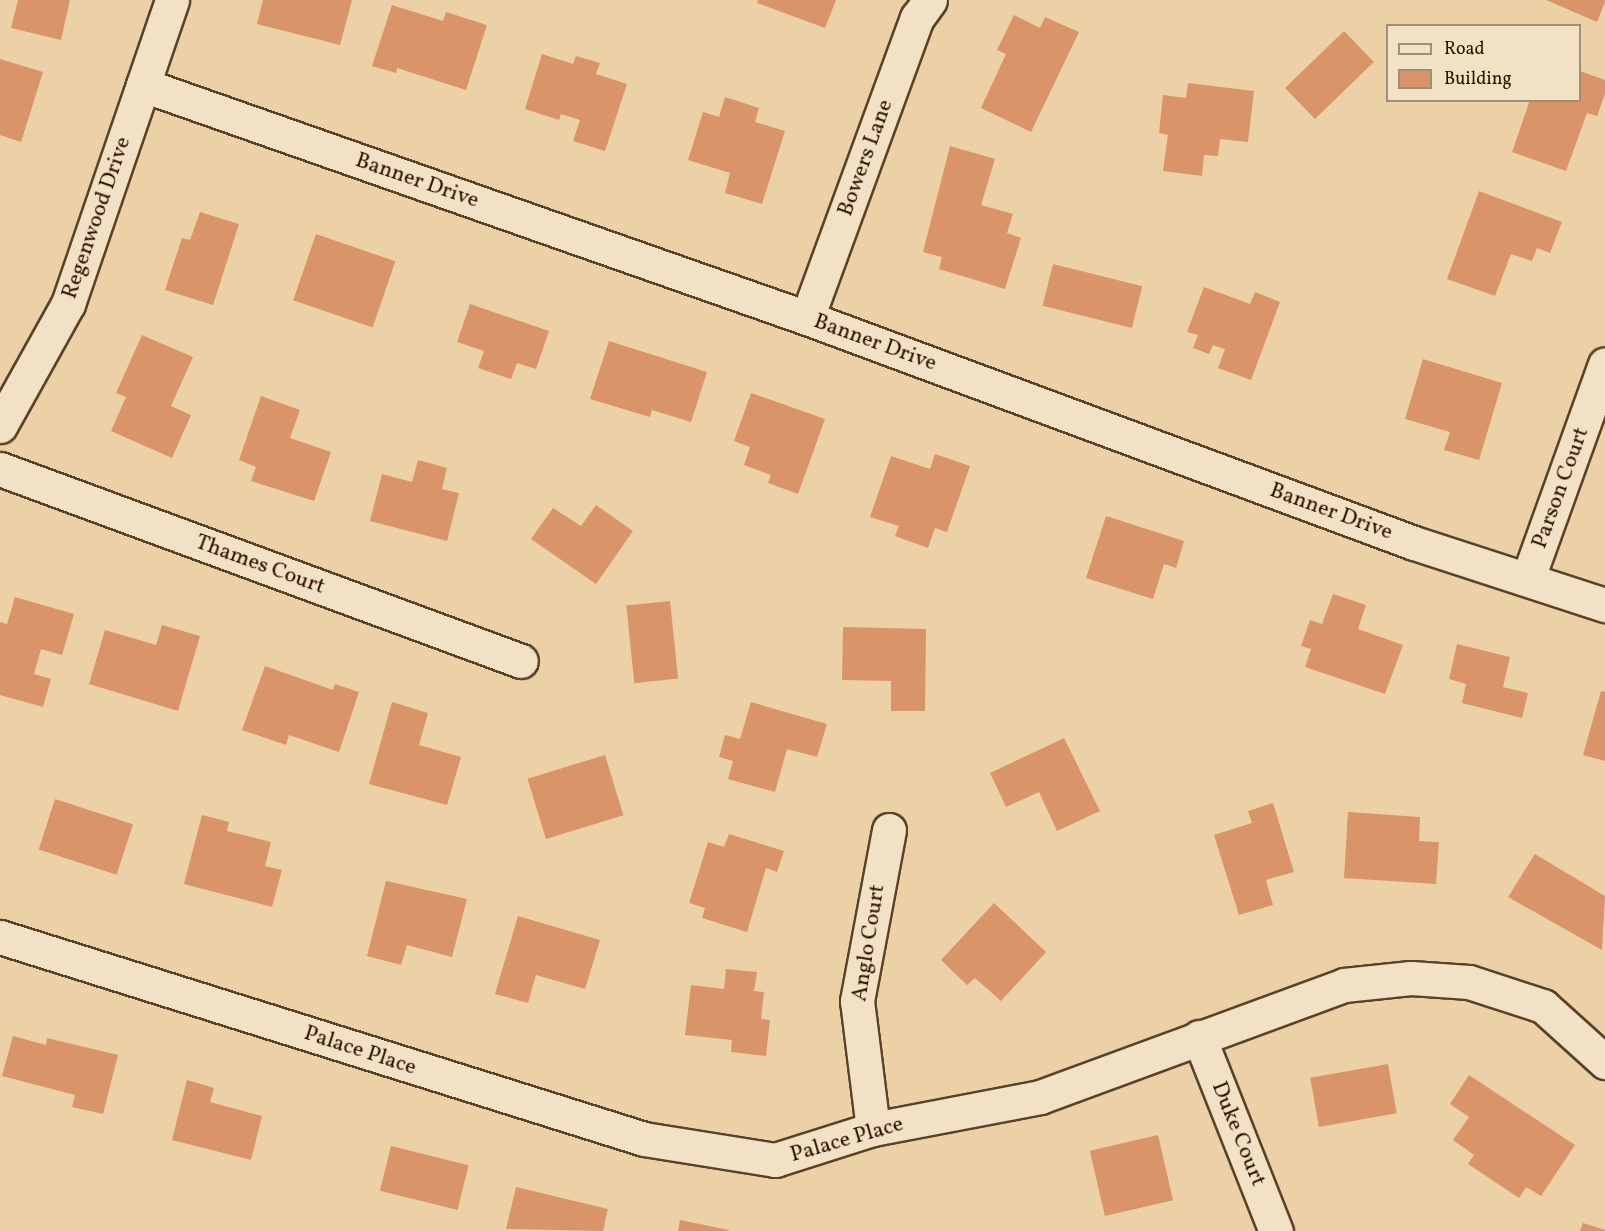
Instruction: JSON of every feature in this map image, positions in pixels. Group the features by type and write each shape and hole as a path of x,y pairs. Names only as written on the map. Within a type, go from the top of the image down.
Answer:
{"street":[{"name":"Regenwood Drive","path":"0,426 68,304 172,0"},
{"name":"Bowers Lane","path":"807,318 917,18 930,0"},
{"name":"Banner Drive","path":"143,85 807,318 1414,543 1528,578 1605,605"},
{"name":"Parson Court","path":"1528,578 1605,364"},
{"name":"Thames Court","path":"0,469 521,661"},
{"name":"Anglo Court","path":"873,1129 856,1001 889,830"},
{"name":"Palace Place","path":"0,937 644,1139 775,1160 873,1129 1040,1097 1344,985 1411,978 1469,982 1543,1006 1605,1062"},
{"name":"Duke Court","path":"1199,1037 1276,1231"}],"building":[{"path":"18,0 70,0 61,40 11,28"},
{"path":"263,0 352,0 340,45 257,24"},
{"path":"758,0 836,0 825,28 757,3"},
{"path":"1546,0 1605,0 1605,2 1597,22"},
{"path":"392,5 443,21 446,12 487,25 466,90 397,68 396,73 372,66"},
{"path":"1014,15 1040,28 1045,17 1079,32 1031,132 981,108 1006,54 997,50"},
{"path":"1344,31 1374,62 1315,119 1285,88"},
{"path":"542,54 573,64 576,56 600,63 596,74 627,84 605,151 573,141 580,120 561,114 559,120 525,109"},
{"path":"0,59 43,72 21,142 0,135"},
{"path":"1581,71 1605,80 1605,94 1597,116 1587,113 1566,171 1512,152 1529,102 1581,102"},
{"path":"1188,83 1254,91 1248,142 1220,139 1218,156 1204,155 1202,176 1163,171 1168,135 1159,133 1163,95 1186,98"},
{"path":"725,97 759,108 755,122 785,131 762,204 725,193 730,173 688,160 703,112 719,117"},
{"path":"950,146 995,159 981,205 1013,214 1007,233 1021,238 1005,289 939,269 942,257 923,252"},
{"path":"1479,191 1562,222 1550,253 1537,248 1532,261 1511,254 1495,296 1447,279"},
{"path":"200,212 239,224 213,305 165,290 182,238 190,240"},
{"path":"316,234 395,261 373,328 293,300"},
{"path":"1053,264 1142,286 1132,328 1043,306"},
{"path":"1204,287 1250,304 1255,292 1280,302 1251,380 1218,368 1225,349 1213,345 1209,354 1193,348 1198,335 1187,332"},
{"path":"470,304 549,331 536,369 517,363 511,379 478,368 484,351 457,342"},
{"path":"142,335 193,357 171,406 191,415 172,458 111,431 126,397 116,393"},
{"path":"609,341 707,372 691,422 652,410 650,417 590,399"},
{"path":"1423,359 1502,383 1479,460 1444,450 1450,432 1405,419"},
{"path":"751,393 825,419 798,494 768,483 771,475 744,465 750,447 734,441"},
{"path":"261,396 300,410 290,438 331,452 314,501 251,481 256,467 239,460"},
{"path":"935,454 970,466 947,532 935,528 928,548 895,536 899,526 870,517 891,456 930,469"},
{"path":"418,460 447,468 442,489 459,493 447,541 370,521 382,474 412,482"},
{"path":"596,505 633,531 596,584 531,539 553,508 581,526"},
{"path":"1106,516 1184,541 1176,568 1164,564 1153,599 1086,578"},
{"path":"1333,594 1366,605 1358,629 1403,645 1385,694 1305,667 1311,649 1301,646 1310,620 1322,624"},
{"path":"15,597 74,614 62,655 41,649 34,674 51,679 43,707 0,695 0,622 7,624"},
{"path":"670,601 678,679 634,683 626,606"},
{"path":"162,625 200,636 178,711 89,684 105,630 156,645"},
{"path":"843,627 926,629 925,711 891,711 891,681 842,680"},
{"path":"1457,644 1510,657 1503,687 1528,693 1522,718 1462,703 1466,684 1449,679"},
{"path":"265,666 333,690 335,684 359,692 339,752 289,735 286,745 242,730"},
{"path":"1601,691 1605,692 1605,761 1583,755"},
{"path":"392,702 428,713 419,745 461,757 447,805 369,784"},
{"path":"751,702 827,724 817,757 787,749 775,792 728,779 733,761 719,757 725,735 740,739"},
{"path":"1064,738 1100,811 1057,831 1039,792 1006,807 990,773"},
{"path":"605,755 623,815 546,839 528,779"},
{"path":"55,799 133,824 117,875 39,849"},
{"path":"1273,803 1294,872 1266,880 1273,905 1239,915 1214,835 1252,823 1248,811"},
{"path":"1348,812 1420,817 1419,841 1439,842 1436,884 1344,878"},
{"path":"202,815 229,822 227,831 271,842 265,866 282,870 272,907 184,884"},
{"path":"729,834 784,851 777,872 766,868 747,932 702,918 705,908 689,903 708,842 724,847"},
{"path":"1535,854 1605,896 1602,950 1508,897"},
{"path":"386,881 467,899 452,957 407,945 401,965 367,956"},
{"path":"994,903 1046,952 1001,1001 975,978 967,985 941,960"},
{"path":"518,916 600,940 585,989 536,975 528,1003 495,994"},
{"path":"726,969 757,972 754,991 764,992 761,1019 770,1020 766,1056 731,1052 732,1040 685,1035 691,985 724,989"},
{"path":"13,1036 46,1045 47,1038 118,1055 103,1114 72,1107 75,1095 2,1076"},
{"path":"1388,1064 1397,1113 1319,1127 1310,1078"},
{"path":"1469,1075 1575,1145 1541,1196 1526,1187 1519,1198 1468,1164 1474,1155 1453,1140 1469,1117 1450,1104"},
{"path":"187,1080 214,1088 210,1102 262,1116 251,1160 172,1140"},
{"path":"1158,1135 1173,1200 1105,1216 1090,1151"},
{"path":"391,1146 469,1165 457,1210 380,1191"},
{"path":"516,1187 608,1209 603,1231 506,1229"},
{"path":"680,1220 729,1230 678,1231"},
{"path":"1583,1223 1605,1230 1605,1231 1580,1231"}]}
